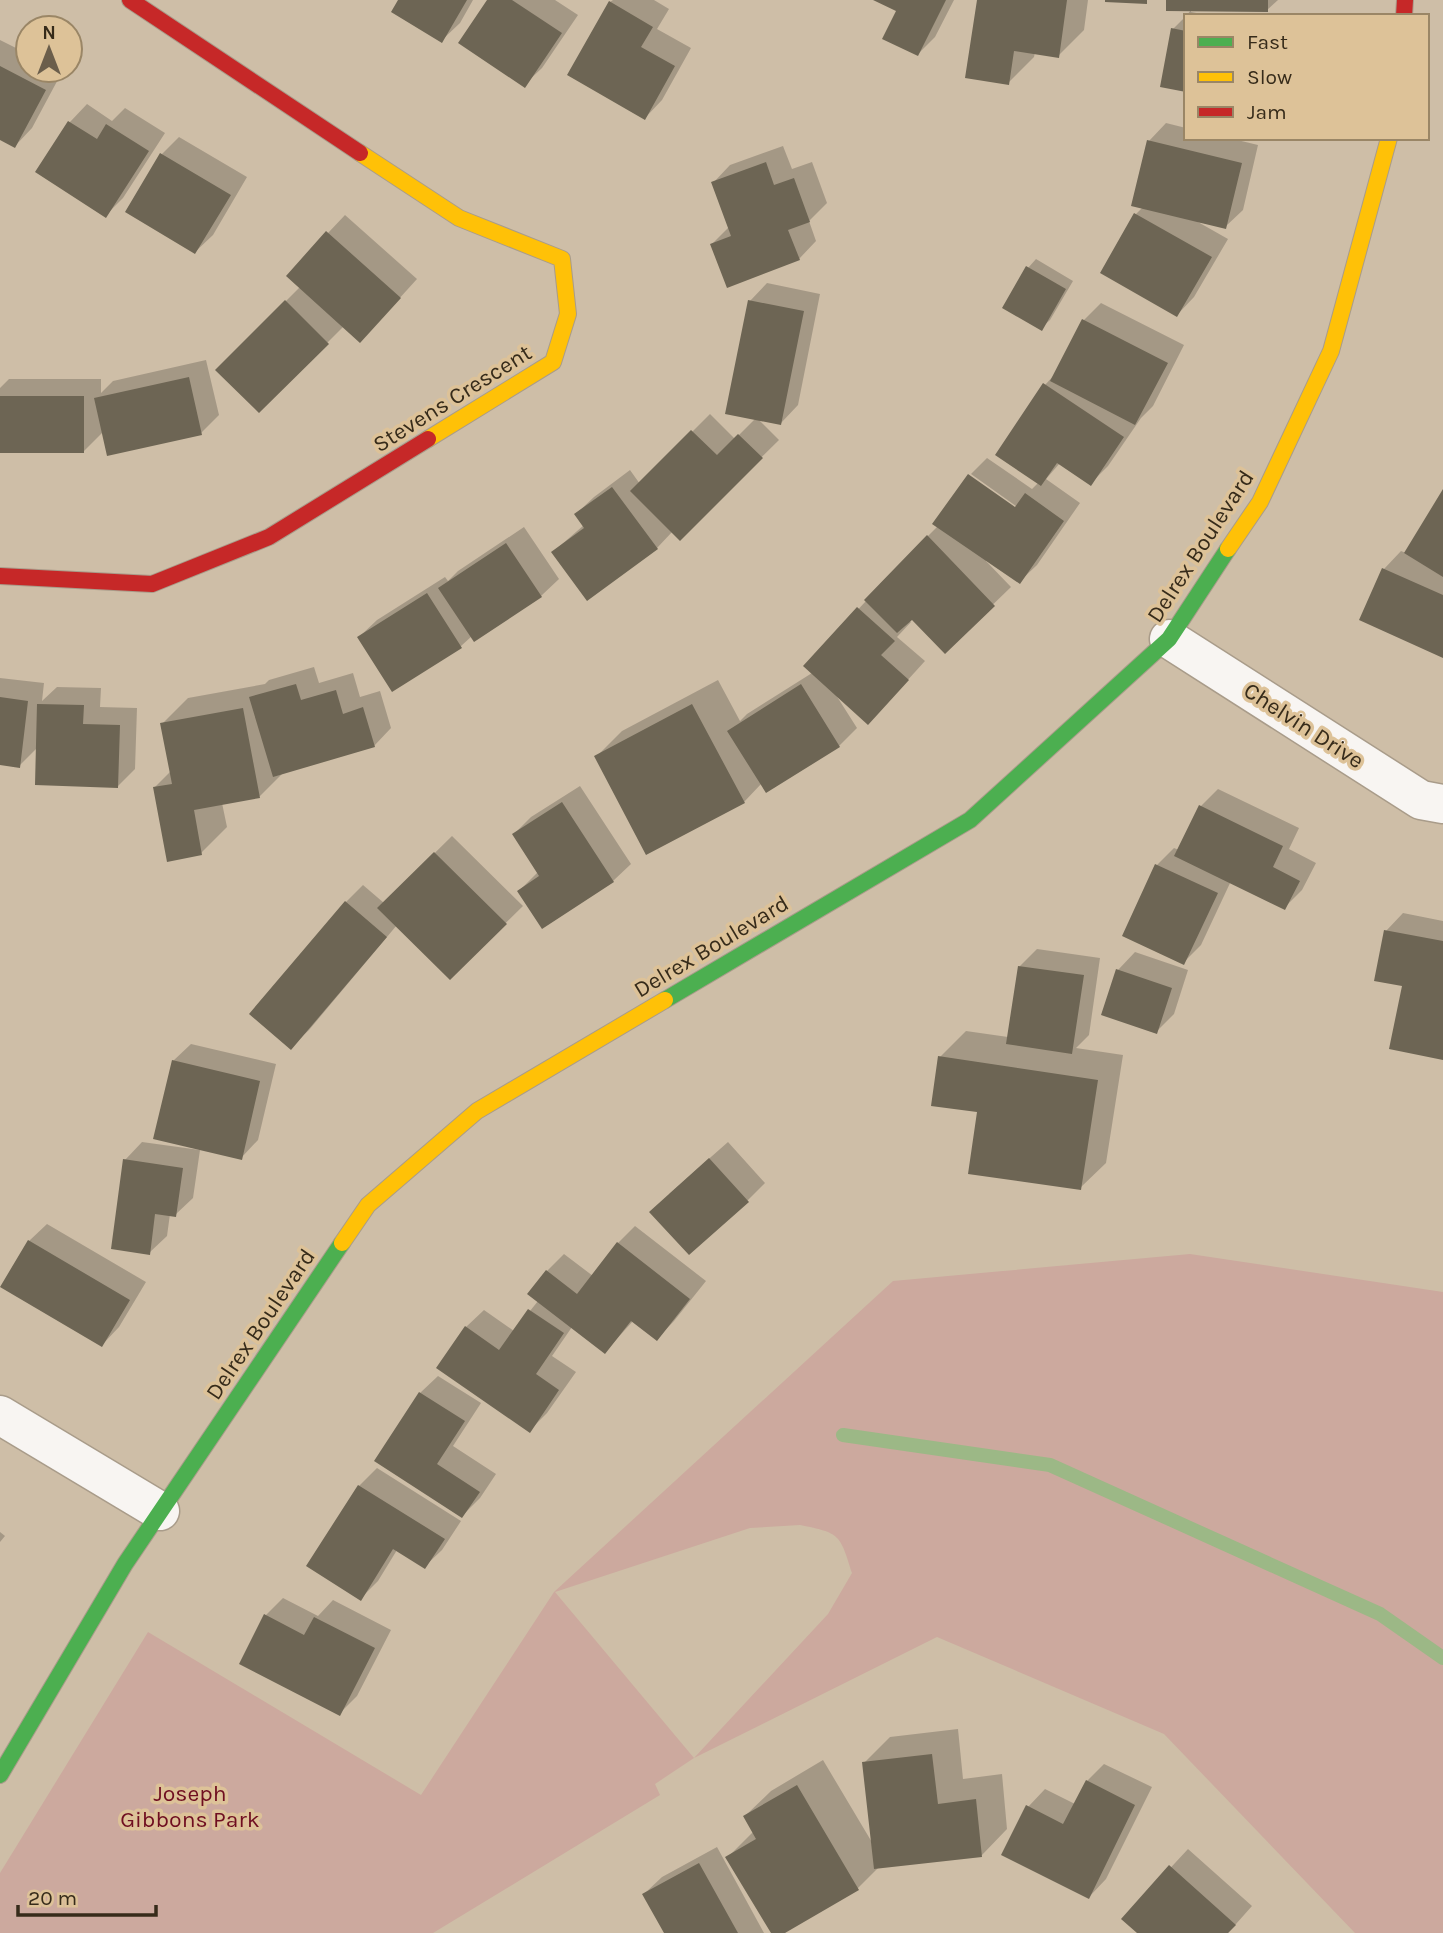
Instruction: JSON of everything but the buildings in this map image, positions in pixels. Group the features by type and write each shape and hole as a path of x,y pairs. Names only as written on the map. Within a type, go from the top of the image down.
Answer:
{"street":[{"name":"Stevens Crescent","path":"0,576 152,584 269,537 553,362 568,314 562,259 459,218 130,0"},
{"name":"Delrex Boulevard","path":"0,1776 125,1564 368,1205 477,1111 970,820 1169,639 1260,502 1331,351 1389,140"},
{"name":"Chelvin Drive","path":"1169,639 1421,800 1443,804"},
{"path":"0,1415 160,1511"}],"green space":[{"name":"Joseph Gibbons Park","path":"1190,1254 1443,1292 1443,1933 1355,1933 1164,1734 937,1637 694,1758 655,1784 660,1795 433,1933 0,1933 0,1873 148,1632 421,1795 554,1592 893,1281","holes":["800,1525 831,1533 841,1543 852,1573 828,1614 694,1758 555,1592 750,1528"]}],"waterway":[{"path":"843,1435 1050,1465 1380,1614 1443,1658"}],"traffic: fast":[{"path":"665,1000 970,820 1169,639 1228,549"},
{"path":"0,1775 125,1564 342,1243"}],"traffic: slow":[{"path":"1228,549 1260,502 1331,351 1388,140"},
{"path":"360,153 459,218 562,259 568,314 553,362 428,439"},
{"path":"342,1243 368,1205 477,1111 665,1000"}],"traffic: jam":[{"path":"130,0 360,153"},
{"path":"1404,14 1405,0"},
{"path":"0,576 152,584 269,537 428,439"}]}
